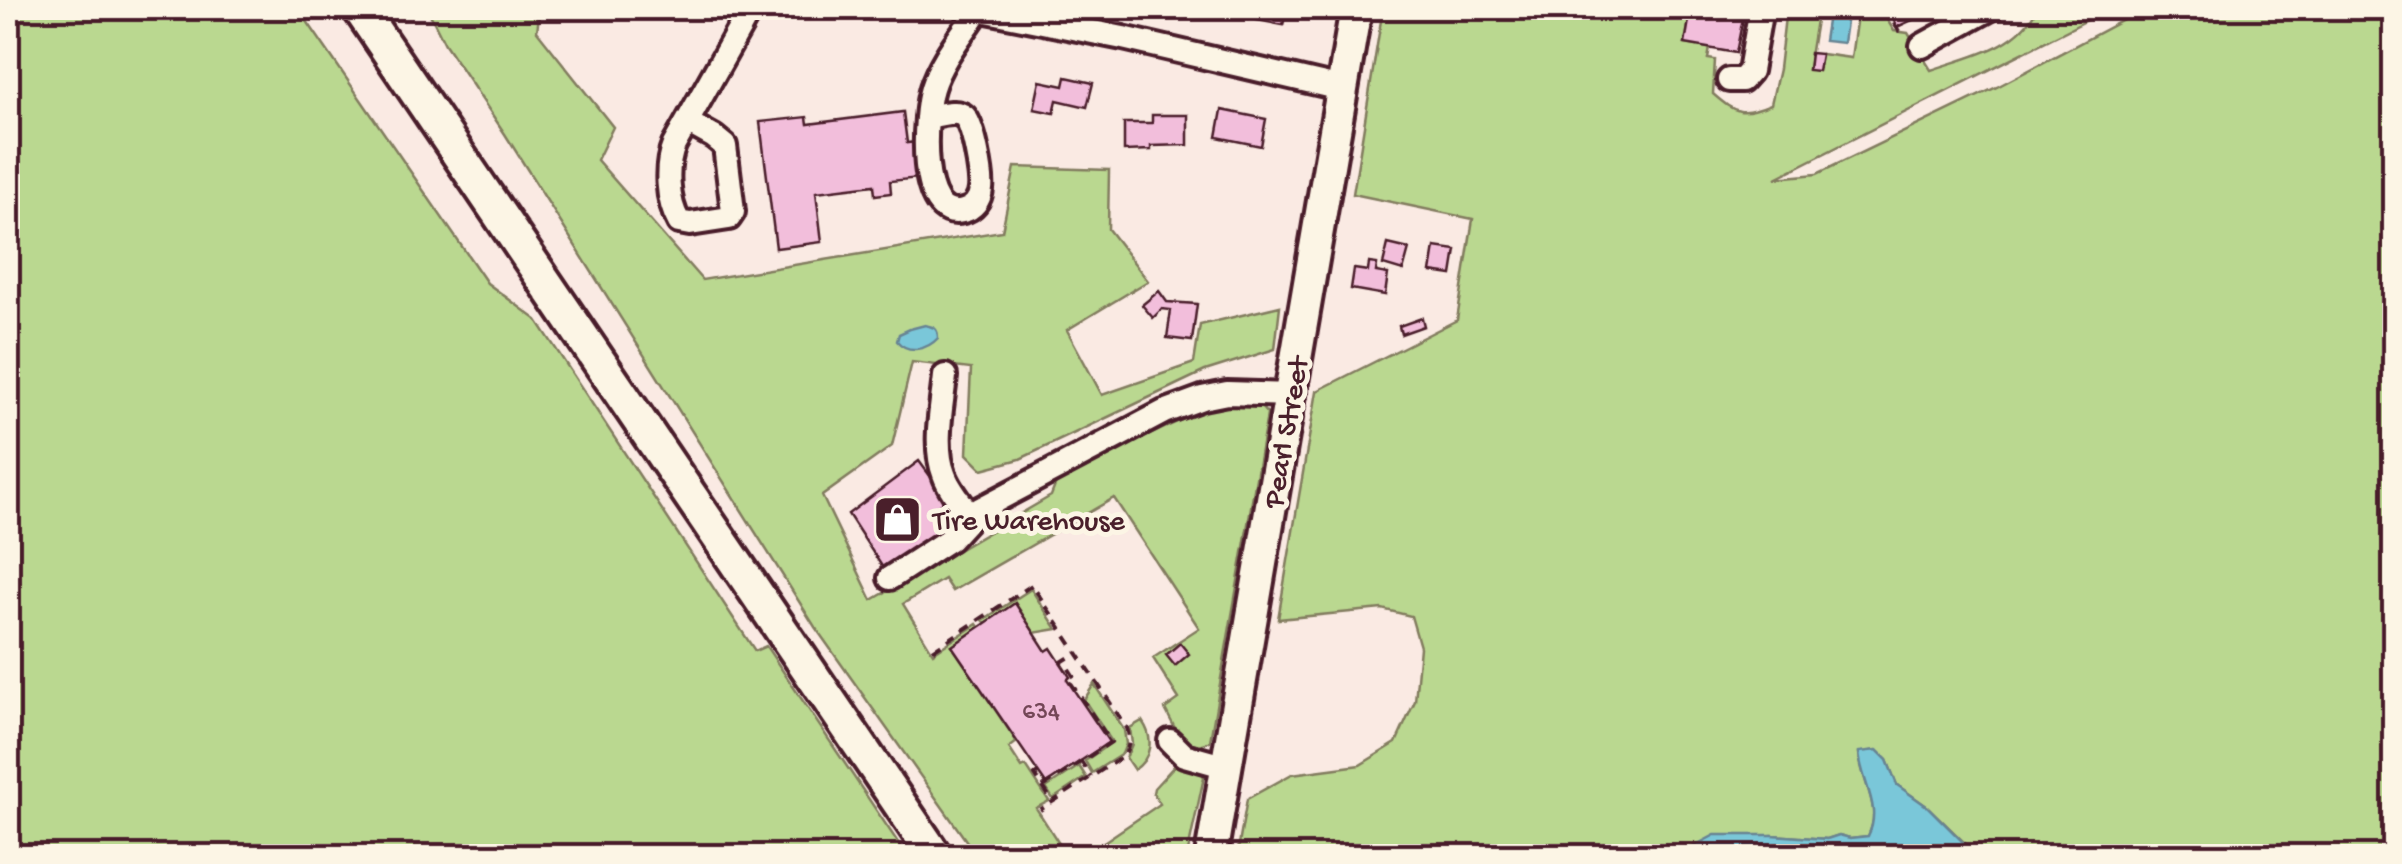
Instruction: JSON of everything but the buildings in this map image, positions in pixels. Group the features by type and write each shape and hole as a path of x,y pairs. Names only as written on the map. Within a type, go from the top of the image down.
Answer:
{"highway":[{"path":"359,8 935,856"}],"main road":[{"name":"Pearl Street","path":"1211,856 1356,8"}],"street":[{"path":"688,122 750,8"},
{"path":"927,117 938,73 975,8 1342,89"},
{"path":"1729,80 1742,80 1750,70 1761,8"},
{"path":"1914,38 1992,8"},
{"path":"945,376 940,462 944,477 970,516"},
{"path":"890,578 950,539 970,516 1164,412 1227,392 1291,395"},
{"path":"1170,741 1184,755 1227,767"}],"path":[{"path":"1884,8 1894,26 1914,38"},
{"path":"933,650 1032,585 1126,728 1129,739 1125,754 1040,810"},
{"path":"1043,787 1110,742 1062,662 1076,652"},
{"path":"1081,761 1090,778"},
{"path":"1038,773 1053,802"}],"green space":[{"path":"8,8 298,8 487,283 537,320 755,651 766,646 907,856 8,856"},
{"path":"427,8 540,8 537,31 613,127 597,160 702,280 1002,231 1015,167 1109,170 1108,229 1148,281 1067,330 1102,395 1194,363 1200,325 1280,306 1275,349 1205,371 1020,459 982,469 967,454 971,369 912,362 892,446 822,496 872,600 1051,496 1058,478 1198,412 1222,405 1261,407 1267,414 1266,421 1210,741 1193,745 1177,732 1165,709 1179,699 1153,658 1199,628 1114,498 952,591 944,579 903,604 933,653 977,624 979,627 952,646 1017,742 1009,748 1049,801 1036,808 1067,856 977,856 815,627 445,44"},
{"path":"1383,8 1691,8 1685,44 1710,48 1708,59 1715,60 1713,94 1728,106 1746,111 1771,104 1786,8 1818,8 1808,69 1818,71 1821,54 1851,58 1858,8 1880,8 1894,31 1908,33 1931,70 2005,42 2029,22 2037,8 2111,8 1776,178 1817,174 1997,87 2146,8 2394,8 2394,856 1975,856 1928,807 1897,785 1887,760 1876,750 1859,753 1872,804 1868,836 1839,835 1827,839 1772,835 1675,856 1237,856 1247,799 1292,774 1360,765 1396,743 1415,701 1420,647 1411,616 1382,609 1278,619 1317,391 1457,320 1473,219 1353,194"},
{"path":"1031,589 1057,629 1034,633 1015,604 986,623 983,620"},
{"path":"1094,684 1124,730 1126,744 1122,754 1092,773 1085,761 1112,742 1084,700"},
{"path":"1142,721 1149,747 1145,760 1134,770 1126,758 1132,744 1130,728"},
{"path":"1176,764 1201,771 1204,777 1187,856 1083,856 1160,804 1154,788"},
{"path":"1079,766 1086,777 1053,799 1046,788"}],"water":[{"path":"1829,8 1848,8 1843,43 1824,41"},
{"path":"925,325 935,328 938,335 928,345 912,349 897,341 899,334"},
{"path":"1877,750 1887,760 1897,785 1928,807 1975,856 1675,856 1715,835 1827,839 1839,835 1868,836 1872,805 1859,752"}],"place":[{"name":"Tire Warehouse","path":"898,519"}]}
